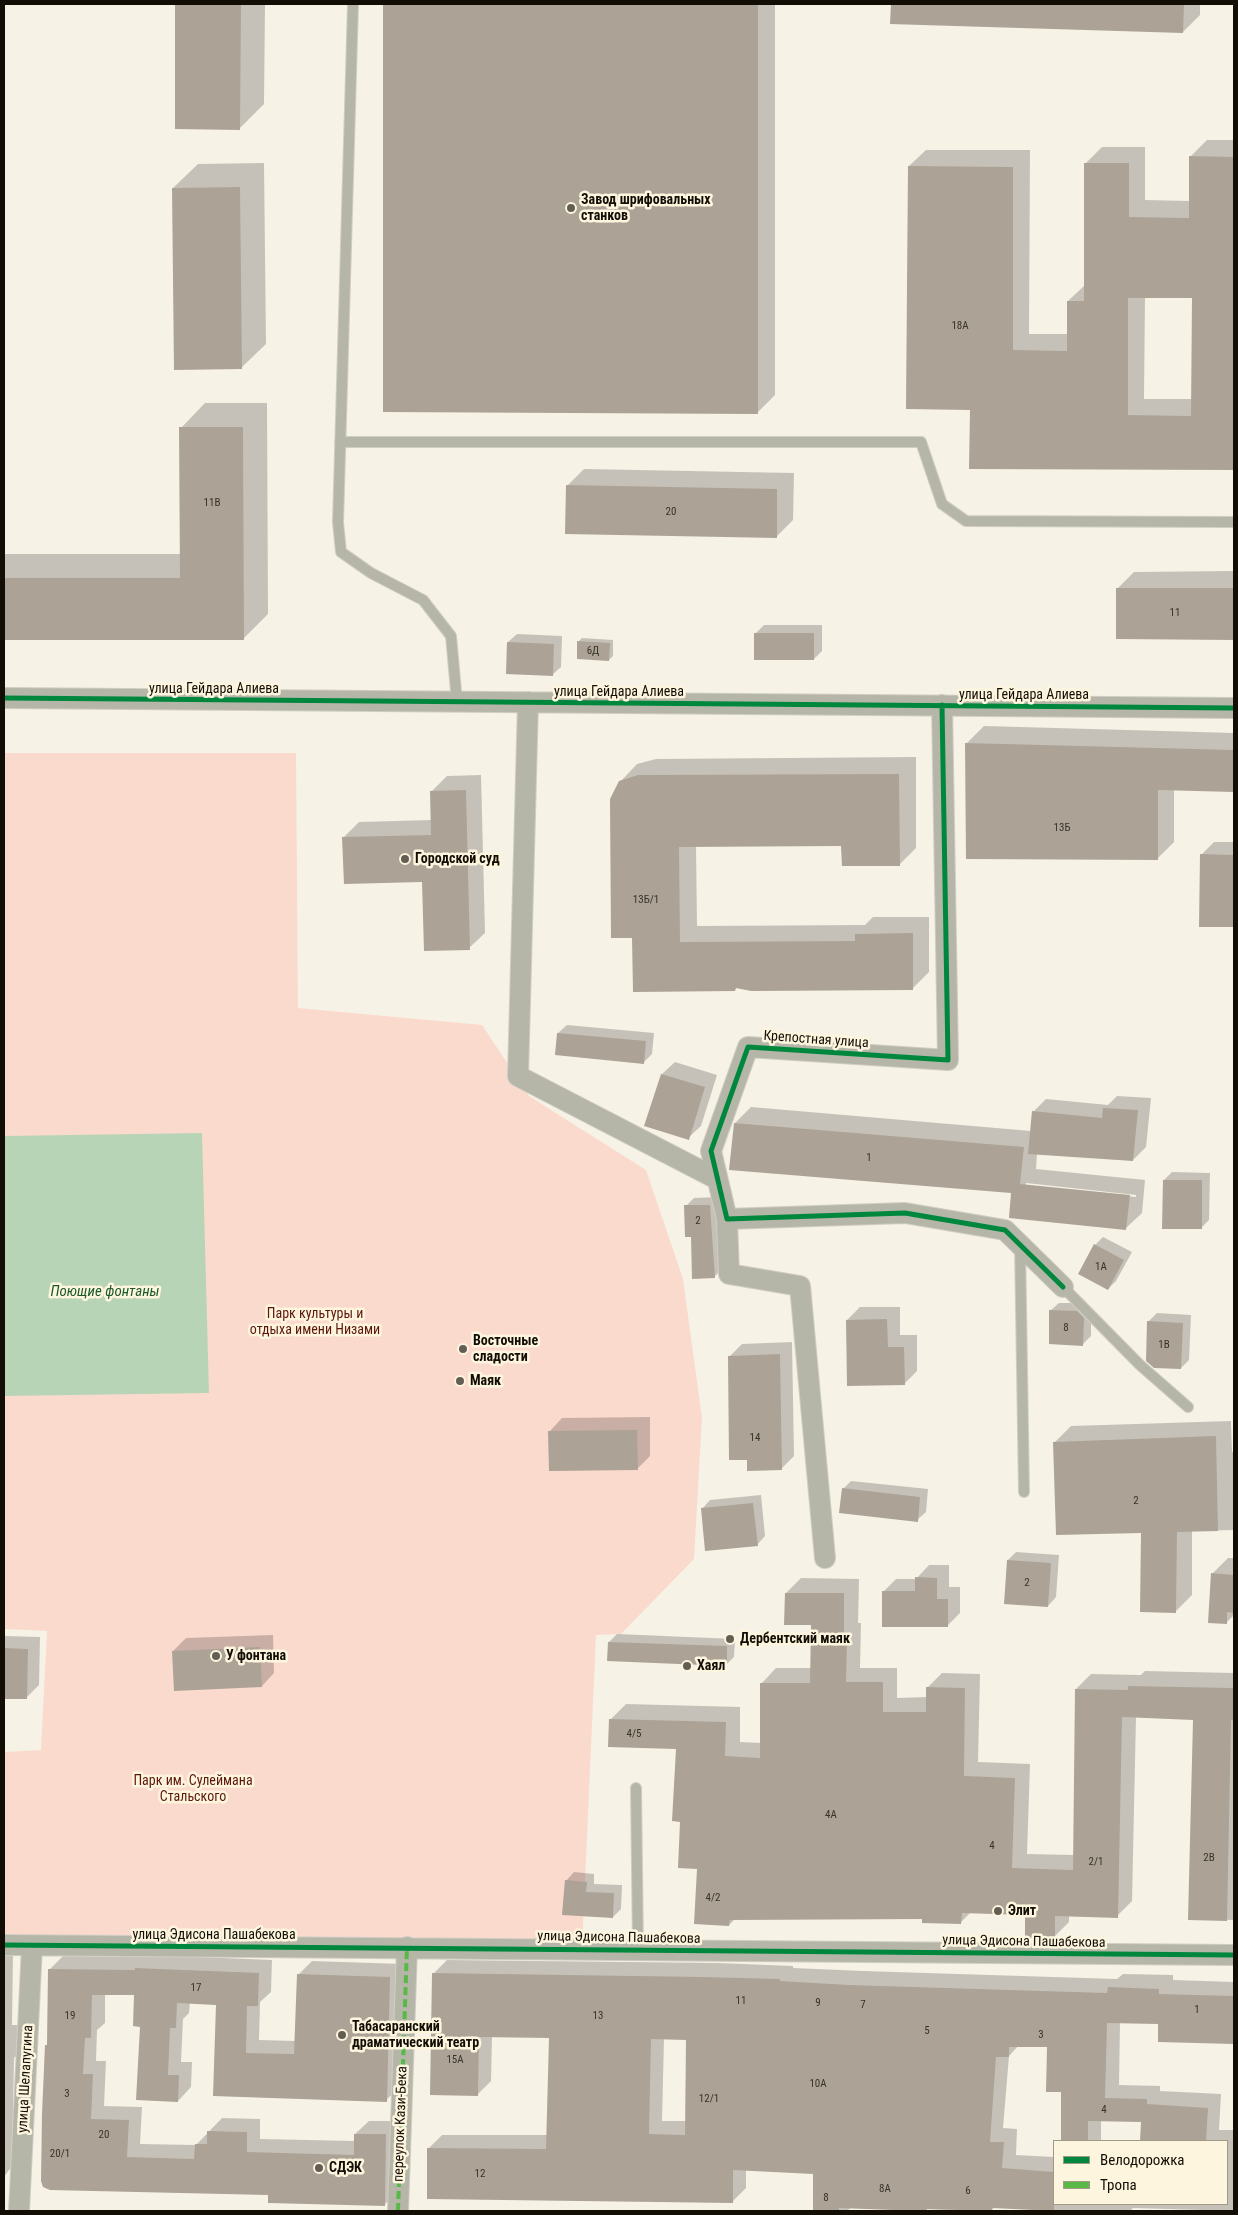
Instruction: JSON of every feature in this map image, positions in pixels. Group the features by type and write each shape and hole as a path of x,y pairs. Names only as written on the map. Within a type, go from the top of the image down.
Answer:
{"street":[{"name":"улица Гейдара Алиева","path":"4,698 1234,708"},
{"path":"528,702 518,1076 717,1179"},
{"name":"Крепостная улица","path":"825,1558 800,1286 729,1274 727,1219 711,1151 748,1047 948,1060 942,705"},
{"path":"727,1219 905,1213 1005,1230 1063,1287"},
{"name":"улица Эдисона Пашабекова","path":"4,1946 407,1947 1234,1955"},
{"name":"улица Шелапугина","path":"20,2211 32,1946"},
{"name":"переулок Кази-Бека","path":"398,2211 407,1947"}],"lane":[{"path":"353,4 338,522 342,552 371,573 423,600 451,636 457,702"},
{"path":"340,442 921,442 942,504 966,521 1234,522"},
{"path":"1020,1244 1024,1492"},
{"path":"1063,1287 1140,1365 1188,1407"},
{"path":"636,1788 638,1949"}],"green space":[{"name":"Парк культуры и отдыха имени Низами","path":"4,753 296,753 298,1008 482,1025 529,1096 646,1170 683,1279 702,1418 694,1559 621,1634 596,1635 582,1949 4,1944 4,1752 41,1750 47,1631 4,1629"}],"water":[{"name":"Поющие фонтаны","path":"202,1133 209,1393 4,1396 4,1136"}],"building":[{"path":"175,4 241,4 240,130 175,129"},
{"name":"Завод шрифовальных станков","path":"383,4 758,4 758,414 383,412"},
{"path":"891,4 1184,4 1183,33 890,24"},
{"path":"1189,156 1234,157 1234,470 969,469 970,410 906,409 908,166 1013,167 1013,350 1067,351 1067,301 1084,301 1084,163 1129,163 1129,217 1189,218","holes":["1128,298 1192,298 1191,416 1128,415"]},
{"path":"240,187 242,369 174,370 172,188"},
{"path":"179,427 243,427 244,640 4,640 4,578 180,578"},
{"path":"566,485 777,489 777,538 565,534"},
{"path":"1116,588 1234,588 1234,640 1116,639"},
{"path":"754,633 814,633 814,660 754,660"},
{"path":"577,641 610,643 609,661 577,659"},
{"path":"507,642 554,644 553,676 506,674"},
{"path":"965,743 1234,750 1234,792 1158,790 1158,860 966,859"},
{"path":"899,774 900,866 842,866 841,846 679,847 680,942 855,941 855,934 913,933 913,990 751,991 736,988 735,991 633,992 632,938 611,938 610,799 619,781 638,775"},
{"name":"Городской суд","path":"466,790 470,950 424,951 422,882 344,884 342,837 431,835 430,791"},
{"path":"1200,854 1234,855 1234,927 1199,927"},
{"path":"557,1033 646,1041 644,1064 555,1055"},
{"path":"661,1074 705,1087 689,1140 644,1126"},
{"path":"1103,1108 1138,1110 1133,1161 1028,1154 1032,1111 1102,1118"},
{"path":"734,1123 1024,1147 1020,1184 1130,1195 1126,1230 1009,1218 1011,1193 729,1170"},
{"path":"1163,1180 1202,1180 1202,1229 1162,1229"},
{"path":"684,1205 710,1205 715,1278 692,1279 691,1237 685,1237"},
{"path":"1094,1244 1124,1260 1108,1290 1078,1274"},
{"path":"1049,1310 1077,1311 1084,1318 1083,1346 1049,1344"},
{"path":"887,1319 888,1347 904,1347 905,1385 847,1386 846,1320"},
{"path":"1147,1321 1183,1323 1181,1369 1154,1368 1146,1361"},
{"path":"780,1354 782,1470 747,1471 747,1460 729,1460 728,1356"},
{"path":"637,1430 638,1470 549,1471 548,1431"},
{"path":"1216,1436 1218,1531 1177,1532 1176,1613 1140,1612 1141,1533 1056,1535 1053,1442"},
{"path":"842,1488 920,1497 918,1522 839,1513"},
{"path":"753,1503 758,1546 705,1551 701,1508"},
{"path":"1007,1560 1051,1563 1048,1607 1004,1604"},
{"path":"1211,1573 1234,1575 1234,1613 1227,1612 1227,1624 1208,1623"},
{"path":"915,1577 937,1578 937,1599 948,1599 948,1627 882,1627 882,1591 915,1591"},
{"path":"785,1593 844,1593 844,1638 847,1638 846,1682 883,1682 883,1712 926,1712 926,1687 965,1688 964,1776 1015,1778 1012,1868 1073,1870 1075,1689 1128,1690 1128,1686 1234,1688 1234,1720 1231,1720 1227,1921 1188,1920 1193,1720 1122,1717 1118,1918 1055,1916 1055,1939 1025,1938 1025,1915 962,1913 961,1924 922,1923 922,1919 730,1920 729,1926 694,1924 697,1869 678,1868 680,1822 672,1821 676,1749 608,1747 609,1719 726,1722 725,1756 760,1758 760,1683 810,1683 811,1625 784,1625"},
{"path":"608,1642 727,1646 727,1666 607,1661"},
{"path":"260,1647 262,1687 174,1691 172,1651"},
{"path":"4,1648 28,1649 27,1699 4,1699"},
{"path":"565,1880 587,1882 586,1892 614,1893 613,1918 562,1915"},
{"path":"135,1968 259,1973 258,2006 247,2006 246,2053 294,2054 297,1974 390,1977 387,2102 213,2096 216,2005 177,2003 176,2028 170,2028 168,2075 179,2075 178,2102 136,2100 140,2027 133,2026 134,1995 92,1995 91,2038 85,2038 83,2074 93,2074 91,2119 129,2120 127,2157 194,2159 195,2144 207,2144 207,2131 247,2132 247,2152 354,2155 354,2134 386,2134 385,2206 268,2203 268,2195 50,2190 43,2187 41,2181 42,2114 45,2045 47,2045 48,1969 135,1970"},
{"path":"432,1973 780,1979 780,1981 849,1985 1107,1993 1108,1987 1159,1989 1159,1994 1234,1996 1234,2044 1158,2042 1158,2024 1107,2023 1105,2098 1147,2099 1147,2104 1208,2108 1206,2140 1140,2140 1141,2122 1088,2121 1088,2140 1061,2140 1061,2092 1046,2092 1047,2047 1009,2047 1009,2057 996,2057 990,2142 1004,2142 1002,2168 1053,2172 1054,2211 992,2208 992,2211 927,2209 926,2211 920,2211 839,2208 839,2211 813,2211 813,2174 733,2170 733,2203 427,2199 427,2148 546,2149 549,2038 479,2037 478,2096 430,2095","holes":["651,2039 686,2040 685,2135 649,2134"]}],"marked path":[{"path":"398,2211 407,1947"}],"cycle path":[{"path":"4,698 1234,708"},
{"path":"942,705 948,1060 748,1047 711,1151 727,1219 905,1213 1005,1230 1063,1287"},
{"path":"4,1945 1234,1955"}],"place":[{"name":"Завод шрифовальных станков","path":"571,208"},
{"name":"Городской суд","path":"405,859"},
{"name":"Восточные сладости","path":"463,1349"},
{"name":"Маяк","path":"460,1381"},
{"name":"Дербентский маяк","path":"730,1639"},
{"name":"У фонтана","path":"216,1656"},
{"name":"Хаял","path":"687,1666"},
{"name":"Элит","path":"998,1911"},
{"name":"Табасаранский драматический театр","path":"342,2035"},
{"name":"СДЭК","path":"319,2168"}],"park label":[{"name":"Парк им. Сулеймана Стальского","path":"193,1789"}]}
